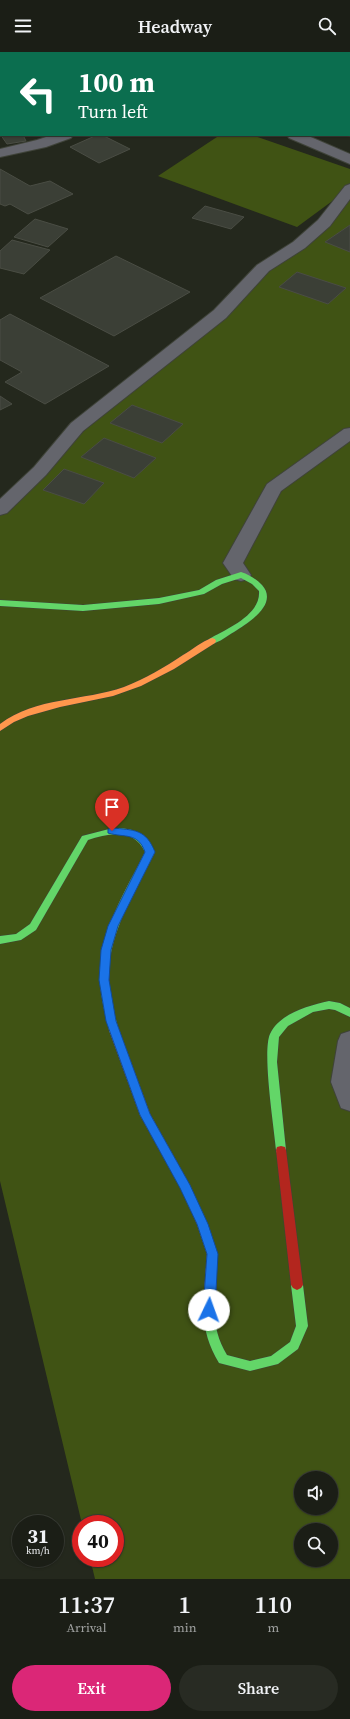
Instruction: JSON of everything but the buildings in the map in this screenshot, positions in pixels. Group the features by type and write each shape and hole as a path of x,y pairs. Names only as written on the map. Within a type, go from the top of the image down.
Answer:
{"street":[{"path":"0,152 41,144 63,136"},
{"path":"296,136 350,160"},
{"path":"0,509 40,471 77,427 220,314 262,268 299,245 324,223 350,189"},
{"path":"0,728 7,721 28,712 127,688 168,668 254,616 263,602 263,590 256,582 241,575 233,563 274,488 350,433"},
{"path":"0,603 83,608 159,601 201,592 219,582 241,575"},
{"path":"0,940 10,940 24,936 33,927 85,838 97,832 112,831 134,834 146,841 150,852 113,926 106,950 104,980 111,1021 145,1115 184,1185 202,1224 212,1254 208,1324 213,1343 223,1359 250,1366 274,1360 294,1346 302,1326 278,1124 272,1051 274,1034 286,1021 301,1012 317,1007 337,1006 350,1014"},
{"path":"350,1041 343,1082 350,1100"}],"green space":[{"path":"218,136 255,136 350,169 350,188 297,227 158,176"},
{"path":"350,193 350,1579 95,1579 92,1567 124,1567 124,1515 80,1515 0,1181 0,507 25,479 133,391"}],"traffic: fast":[{"path":"0,603 83,608 159,601 201,592 219,582 241,575 255,582 263,590 263,599 259,608 240,624 212,641"},
{"path":"0,940 18,937 33,927 85,838 103,832 113,831 131,833 139,837 146,843 150,852 118,917 106,958 104,980 107,1004 114,1030"},
{"path":"281,1150 272,1062 274,1036 284,1023 311,1009 329,1005 337,1006 350,1013"},
{"path":"210,1294 210,1328 211,1335 218,1350 223,1359 250,1366 274,1360 294,1345 302,1326 297,1285"}],"traffic: slow":[{"path":"0,728 11,720 25,713 127,689 171,667 212,641"},
{"path":"114,1030 145,1115 184,1185 202,1224 212,1254 210,1294"}],"traffic: jam":[{"path":"281,1150 297,1285"}],"route":[{"path":"112,831 134,834 146,841 150,852 113,926 106,950 104,980 111,1021 145,1115 184,1185 202,1224 212,1254 209,1310"}]}
